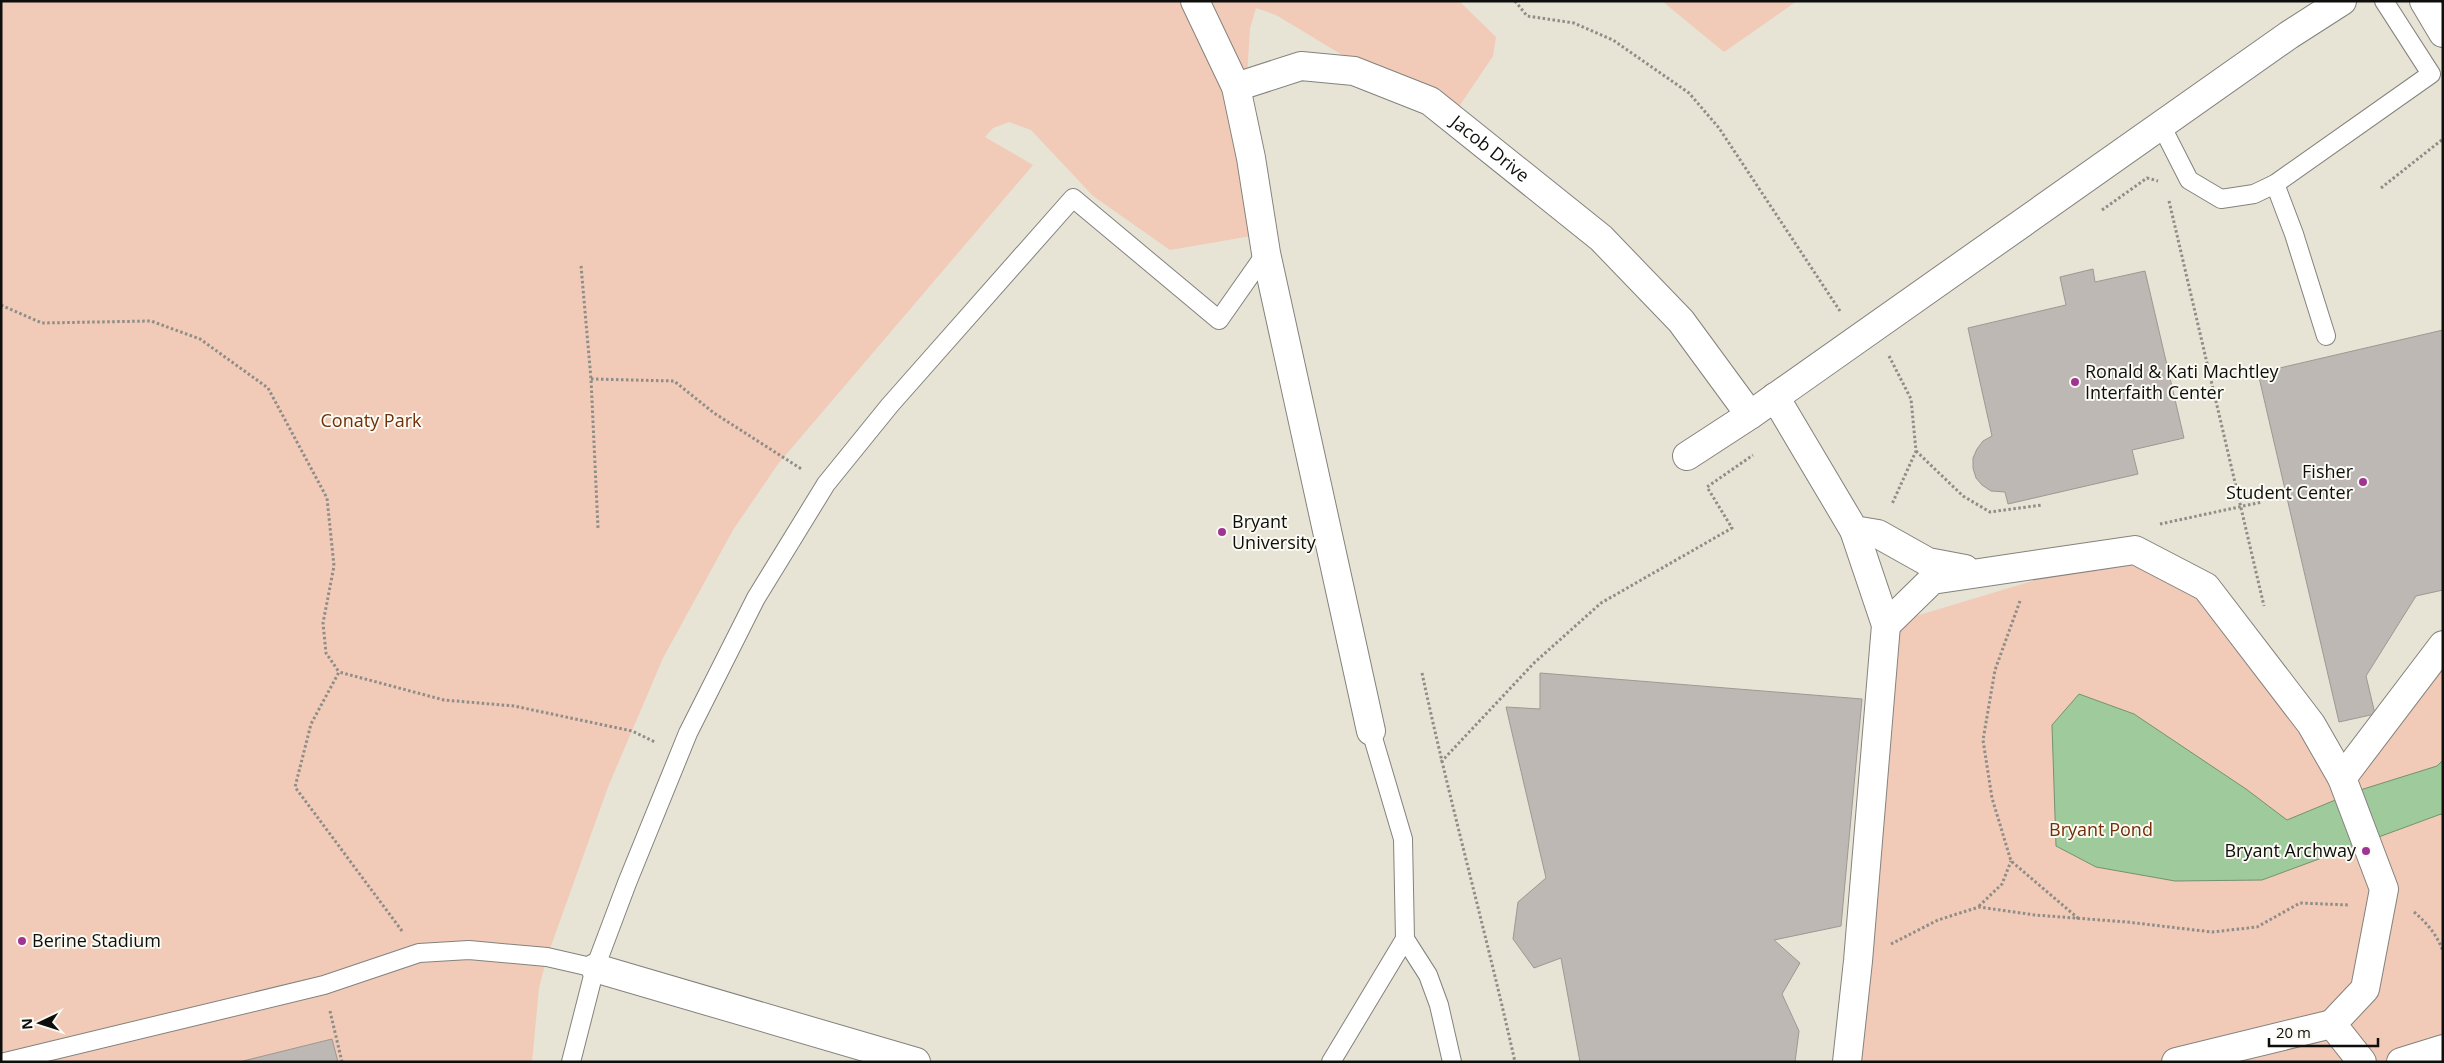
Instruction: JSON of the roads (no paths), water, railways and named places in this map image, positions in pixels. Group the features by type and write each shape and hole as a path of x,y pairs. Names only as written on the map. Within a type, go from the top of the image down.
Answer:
{"street":[{"path":"1195,1 1236,87 1252,158 1266,253 1371,731"},
{"path":"1687,456 1750,415 2289,35 2342,1"},
{"path":"2424,1 2443,33"},
{"name":"Jacob Drive","path":"1236,87 1301,66 1354,71 1430,101 1601,238 1681,321 1750,415"},
{"path":"1775,397 1792,428 1866,532 1886,625 1858,961 1847,1062"},
{"path":"1866,532 1928,562 1977,572"},
{"path":"1886,625 1932,580 2135,550 2206,587 2312,724 2342,778 2370,852 2382,899 2365,989 2332,1024 2176,1062"},
{"path":"2342,778 2443,645"},
{"path":"595,968 916,1062"},
{"path":"2332,1024 2362,1062"},
{"path":"2401,1062 2443,1049"}],"lane":[{"path":"2161,124 2189,180 2221,199 2254,194 2275,184 2431,74 2384,1"},
{"path":"2275,184 2294,234 2326,336"},
{"path":"571,1062 595,968 680,753 756,598 826,484 890,405 1073,198 1219,320 1266,253"},
{"path":"1371,731 1403,839 1405,939 1428,976 1439,1006 1452,1062"},
{"path":"1331,1062 1405,939"},
{"path":"5,1062 324,985 419,953 469,950 547,957 595,968"}],"place":[{"name":"Ronald & Kati Machtley Interfaith Center","path":"2075,382"},
{"name":"Fisher Student Center","path":"2363,482"},
{"name":"Bryant University","path":"1222,532"},
{"name":"Bryant Archway","path":"2366,851"},
{"name":"Berine Stadium","path":"22,941"}],"park label":[{"name":"Conaty Park","path":"371,421"},
{"name":"Bryant Pond","path":"2101,830"}]}
